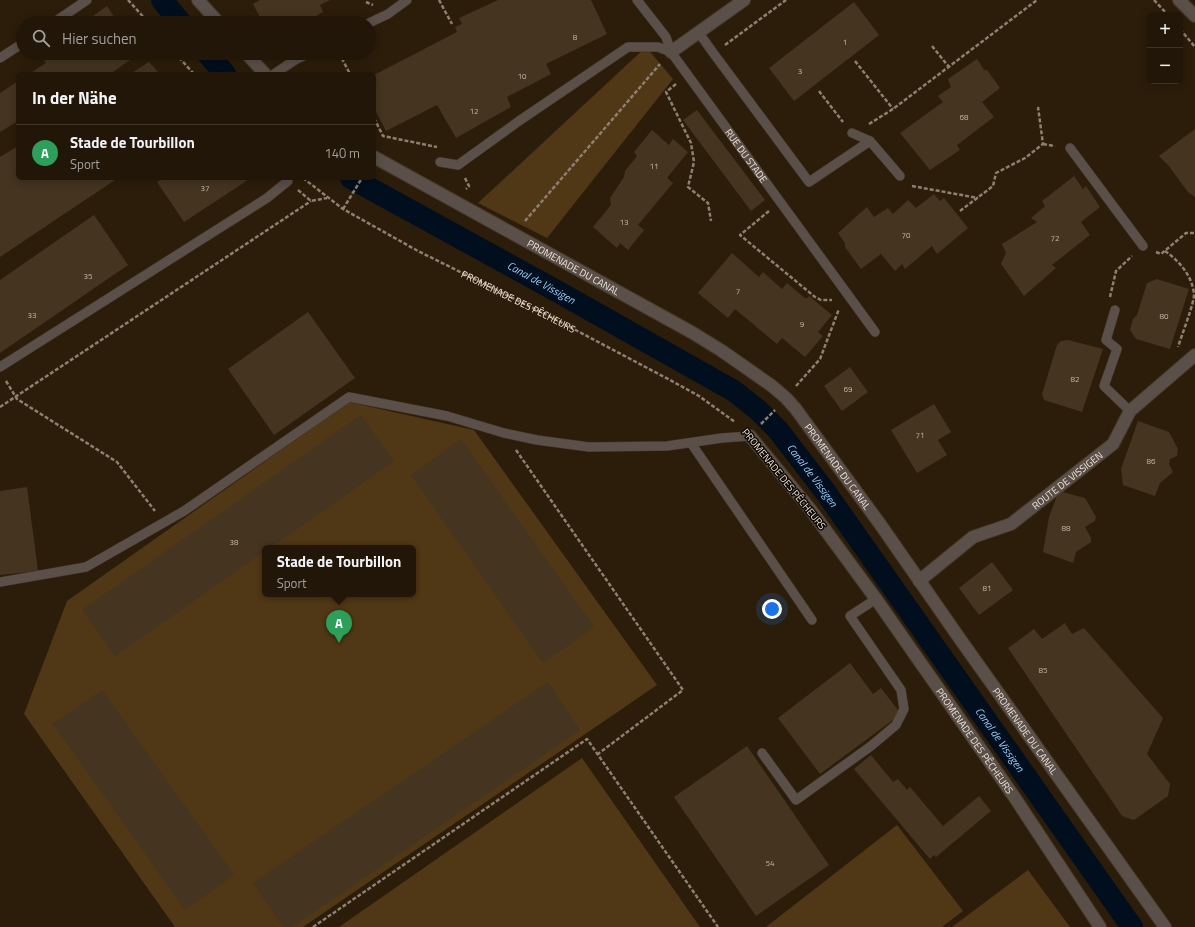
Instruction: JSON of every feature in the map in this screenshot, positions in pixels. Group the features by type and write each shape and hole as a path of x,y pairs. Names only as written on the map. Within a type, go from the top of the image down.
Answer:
{"street":[{"path":"198,0 213,16"},
{"path":"671,52 744,0"},
{"path":"1179,0 1195,16"},
{"path":"252,60 263,72"},
{"name":"PROMENADE DU CANAL","path":"376,158 514,233 708,342 761,378 786,398 846,477 1165,927"},
{"name":"ROUTE DE VISSIGEN","path":"919,581 973,537 1011,524 1113,444 1130,411 1195,355"},
{"name":"PROMENADE DES PÊCHEURS","path":"750,436 810,509 876,599 1015,798 1100,927"}],"lane":[{"path":"64,16 88,0"},
{"path":"376,20 388,14 407,0"},
{"name":"RUE DU STADE","path":"637,0 666,37 671,52 780,202 847,299 875,332"},
{"path":"699,32 809,182 870,140"},
{"path":"440,162 458,165 519,121 628,47 658,47 671,52"},
{"path":"0,58 16,48"},
{"path":"277,72 295,60"},
{"path":"852,133 870,140 900,176"},
{"path":"1070,148 1143,246"},
{"path":"0,367 267,198 288,181"},
{"path":"1115,310 1106,340 1117,349 1104,386 1130,411"},
{"path":"0,582 86,567 184,511 349,397 447,416 504,433 537,440 589,447 667,446 722,438 750,436"},
{"path":"691,443 812,620"},
{"path":"762,753 796,800 871,746 896,724 904,709 901,690 850,616 876,599"}],"path":[{"path":"128,0 143,16"},
{"path":"439,0 452,24"},
{"path":"882,117 1037,0"},
{"path":"1154,0 1165,12"},
{"path":"1183,33 1195,47"},
{"path":"932,46 949,67"},
{"path":"514,233 671,52"},
{"path":"181,60 192,72"},
{"path":"343,60 349,72"},
{"path":"855,61 893,109"},
{"path":"666,92 691,143 694,162 688,187 708,204 710,221"},
{"path":"960,211 993,186 996,173 1025,158 1043,144 1038,107"},
{"path":"376,122 383,136 443,148"},
{"path":"453,200 469,186 458,165"},
{"path":"900,176 909,186 978,198"},
{"name":"PROMENADE DES PÊCHEURS","path":"306,180 343,210 418,251 552,317 693,393 732,419 750,436"},
{"path":"343,210 361,180"},
{"path":"288,181 311,201"},
{"path":"0,407 311,201 328,198"},
{"path":"760,426 820,359 847,299 821,300 740,235 780,202"},
{"path":"1115,310 1109,303 1116,272 1143,246 1161,254 1186,233 1195,233"},
{"path":"1165,251 1177,260 1186,271 1192,283 1194,295 1176,352"},
{"path":"4,378 17,399 116,462 164,523"},
{"path":"504,433 683,690 598,754"},
{"path":"313,927 587,739 718,927"}],"shaded area":[{"path":"646,47 673,79 547,238 478,203"},
{"path":"349,402 474,430 657,685 303,927 175,927 24,714 67,601"},
{"path":"582,758 700,927 339,927"},
{"path":"897,825 963,911 942,927 766,927"},
{"path":"1028,870 1070,927 952,927"}],"building":[{"path":"260,0 330,0 320,5 323,12 316,16 259,16 253,4"},
{"path":"498,0 591,0 607,34 546,64 551,74 507,97 511,107 456,138 437,105 386,131 376,112 376,74 457,32 455,27 462,24 459,18"},
{"path":"854,2 879,35 794,101 769,68"},
{"path":"107,6 113,16 93,16"},
{"path":"977,59 984,70 987,70 1000,88 982,102 994,117 957,145 960,150 930,170 900,133 943,102 938,96 951,87 948,79"},
{"path":"44,60 130,60 113,72 32,72 46,63"},
{"path":"149,62 158,72 133,72"},
{"path":"16,82 16,122 0,132 0,93"},
{"path":"697,110 765,200 751,211 683,120"},
{"path":"1195,129 1195,197 1188,192 1168,165 1159,156"},
{"path":"652,130 669,145 673,139 688,152 667,178 673,183 638,225 644,230 628,250 620,243 617,248 593,227 611,205 610,198 624,177 625,171 637,156 634,152"},
{"path":"16,147 16,180 115,180 0,257 0,157"},
{"path":"1074,176 1083,189 1086,186 1100,207 1081,222 1090,235 1052,265 1056,268 1024,296 1001,264 1006,253 1002,244 1037,222 1031,218 1045,206 1042,201"},
{"path":"160,180 248,180 184,222 157,182"},
{"path":"934,194 940,201 944,198 968,228 937,254 932,246 905,269 902,264 895,271 881,254 861,269 845,247 845,243 838,233 867,207 874,217 888,208 893,214 908,200 916,208"},
{"path":"94,215 128,265 0,353 0,280"},
{"path":"732,253 759,277 763,272 782,289 787,283 806,299 809,296 832,315 818,332 823,336 805,357 782,338 777,344 735,309 728,318 698,293"},
{"path":"1157,279 1189,289 1170,349 1136,339 1130,330 1133,319 1137,315 1147,283"},
{"path":"308,312 355,378 274,435 228,369"},
{"path":"1068,340 1103,349 1082,412 1044,400 1042,394 1057,345 1061,341"},
{"path":"850,367 868,392 842,411 824,386"},
{"path":"934,404 951,432 938,440 947,455 917,473 891,430"},
{"path":"361,415 394,461 274,545 262,545 262,553 115,656 82,610"},
{"path":"1138,421 1169,432 1178,449 1177,456 1170,459 1169,464 1173,472 1160,483 1155,496 1123,485 1121,469"},
{"path":"461,439 594,627 543,663 411,475"},
{"path":"27,487 38,571 0,575 0,491"},
{"path":"1059,491 1085,498 1096,517 1095,521 1085,527 1091,538 1091,542 1076,552 1073,563 1043,552 1049,517"},
{"path":"992,562 1013,590 979,615 959,588"},
{"path":"1065,623 1072,634 1084,628 1163,718 1147,754 1170,784 1168,796 1134,820 1122,816 1008,648 1034,629 1042,639"},
{"path":"850,663 873,694 881,688 901,714 820,774 778,718"},
{"path":"548,682 580,730 292,927 283,927 253,883"},
{"path":"102,690 234,875 185,910 53,724"},
{"path":"747,746 829,865 756,916 674,797"},
{"path":"871,755 893,782 898,779 907,790 910,787 943,826 979,796 991,811 936,857 934,855 930,859 854,769"}],"waterway":[{"name":"Canal de Vissigen","path":"162,0 175,16"},
{"name":"Canal de Vissigen","path":"213,60 223,72"},
{"name":"Canal de Vissigen","path":"355,180 734,391 758,410 778,430 824,490 1132,927"}],"place":[{"name":"Stade de Tourbillon","path":"339,643"}]}
